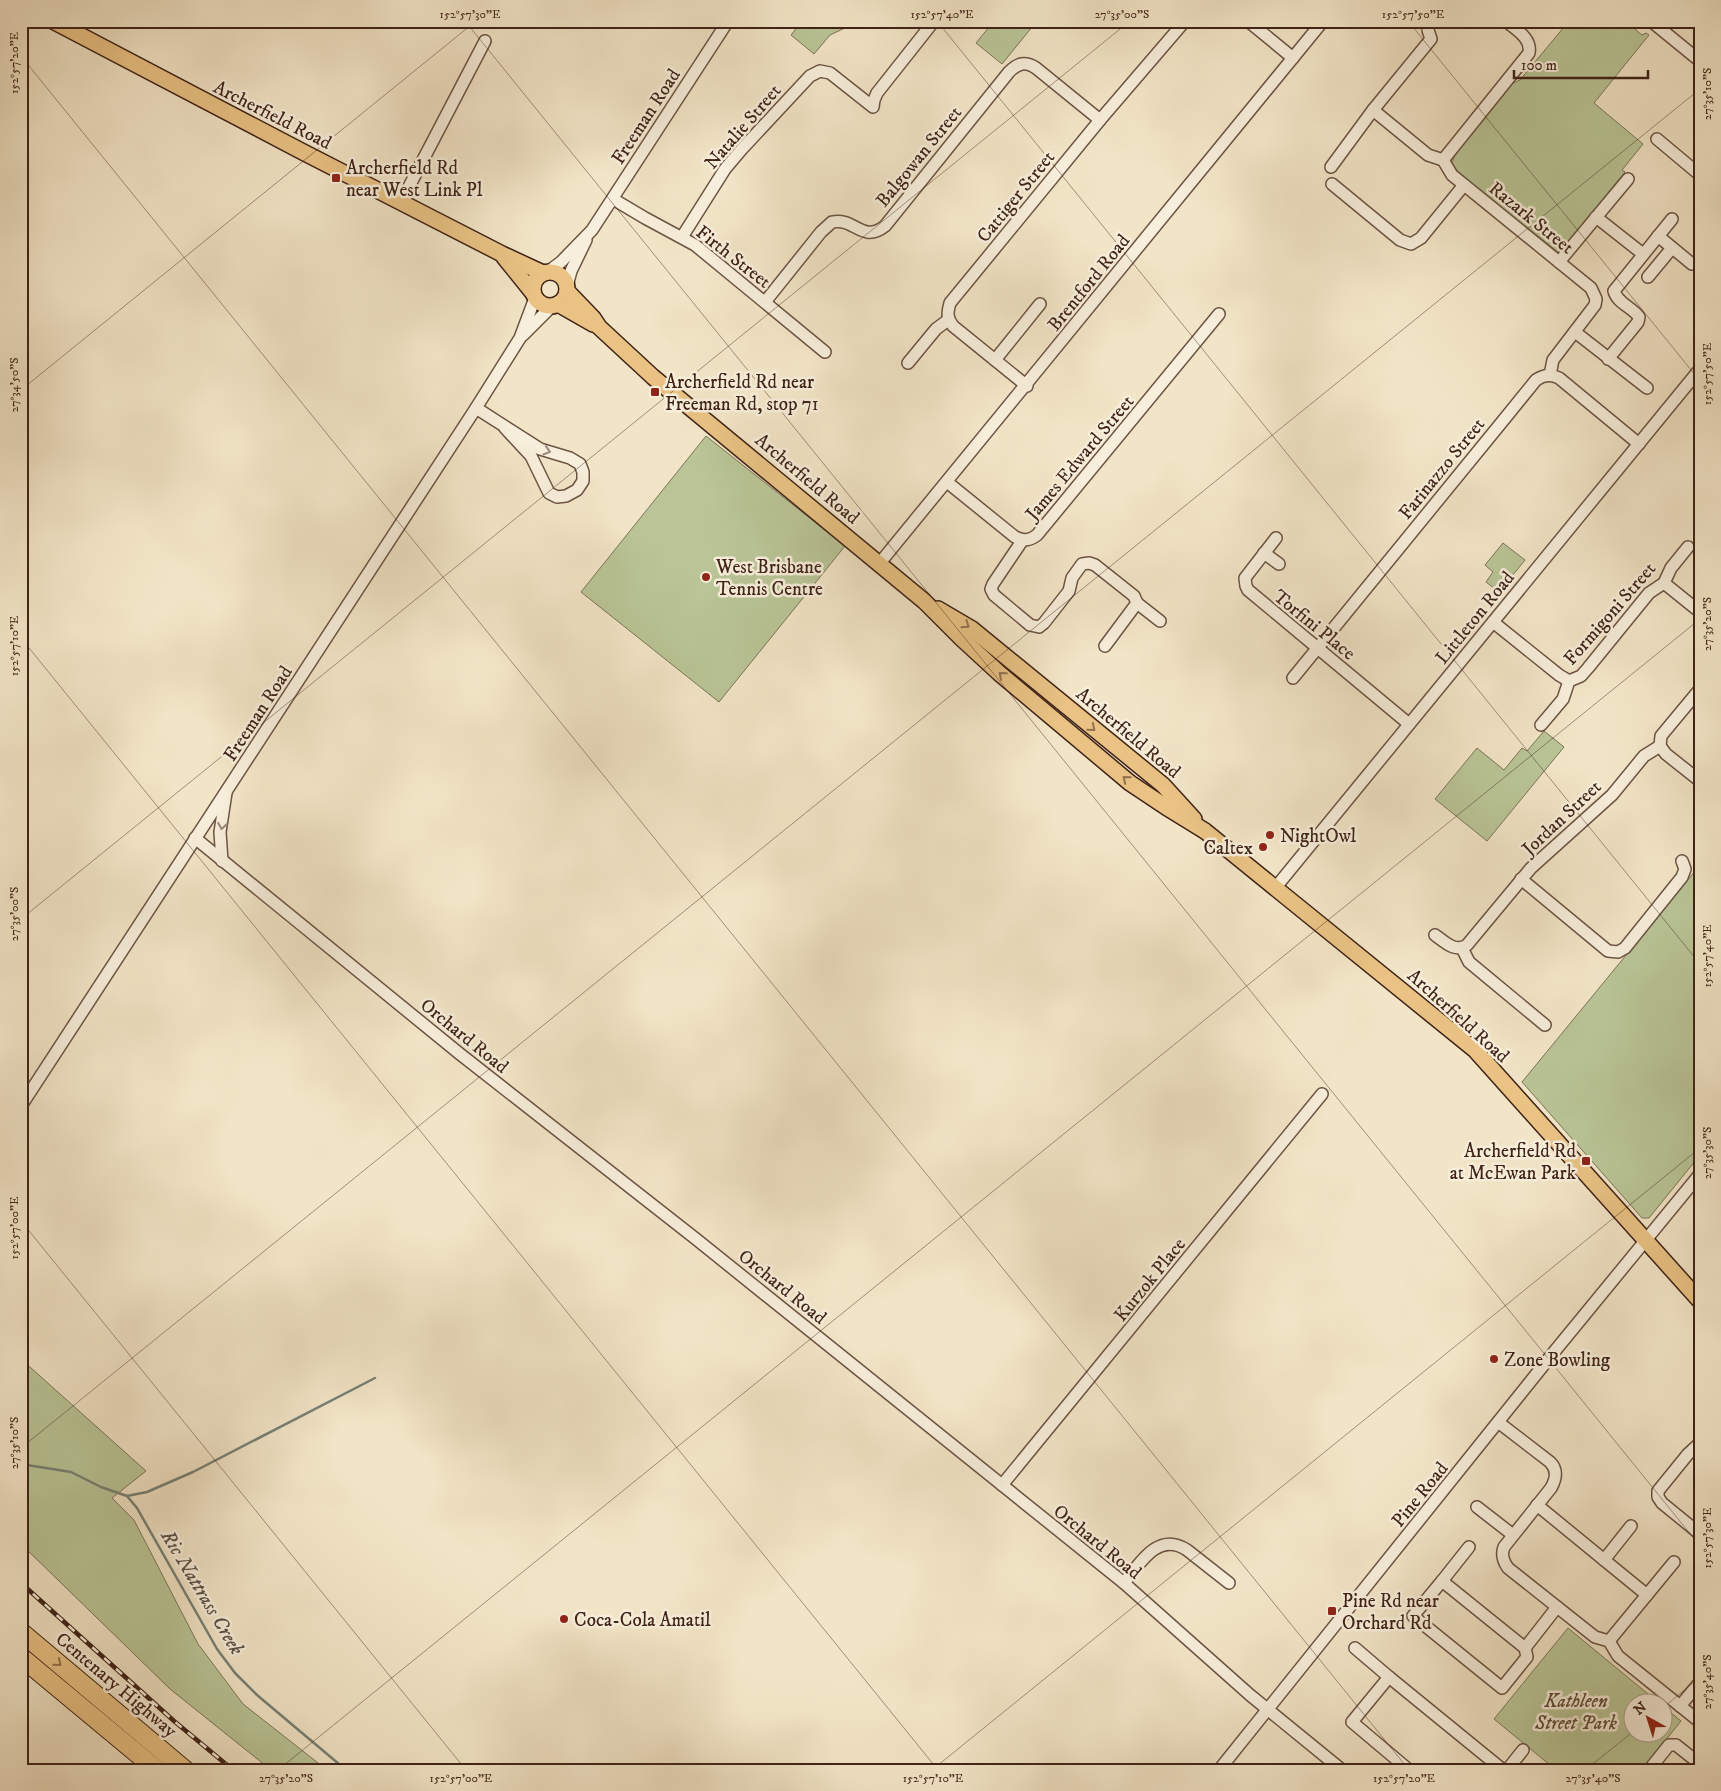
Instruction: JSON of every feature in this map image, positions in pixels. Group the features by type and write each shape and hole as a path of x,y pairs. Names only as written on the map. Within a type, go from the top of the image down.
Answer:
{"highway":[{"name":"Centenary Highway","path":"21,1632 185,1770"},
{"path":"22,1658 29,1672 142,1770"},
{"path":"22,1658 157,1770"}],"main road":[{"name":"Archerfield Road","path":"54,21 502,254 546,272"},
{"name":"Archerfield Road","path":"502,254 534,295"},
{"path":"546,272 559,273 563,277 567,289 562,301 555,305 542,304 534,295 534,281 546,272"},
{"name":"Archerfield Road","path":"567,289 599,327 652,377 924,601 999,673 1130,783 1205,831 1475,1050 1700,1301"},
{"name":"Archerfield Road","path":"555,305 599,327"}],"street":[{"name":"Freeman Road","path":"567,289 572,271 592,230 728,21"},
{"name":"Natalie Street","path":"682,238 730,163 810,76 820,71 830,73 873,107 877,94 934,21"},
{"name":"Cattiger Street","path":"948,320 950,303 1100,120 1185,21"},
{"path":"1248,21 1293,58"},
{"name":"Brentford Road","path":"879,564 1027,386 1323,21"},
{"path":"1373,110 1428,155 1444,160 1529,53 1528,42 1523,35 1506,21"},
{"path":"1650,21 1700,61"},
{"path":"1331,167 1373,110 1434,36"},
{"path":"401,202 485,41"},
{"name":"Balgowan Street","path":"765,302 821,232 832,222 845,222 865,233 879,230 885,226 1009,72 1019,64 1025,63 1036,68 1100,120"},
{"path":"1657,139 1698,170"},
{"name":"Razark Street","path":"1444,160 1452,175 1587,284 1595,294 1596,299 1592,310 1552,360 1550,375"},
{"path":"1559,262 1628,179"},
{"path":"1332,184 1400,240 1411,244 1421,238 1464,185"},
{"name":"Firth Street","path":"613,199 695,245 825,352"},
{"path":"1596,217 1643,254"},
{"path":"1608,358 1638,322 1639,317 1617,298 1614,291 1672,219"},
{"name":"Freeman Road","path":"546,272 561,262 592,230"},
{"path":"1658,236 1692,264"},
{"path":"1648,277 1672,248"},
{"name":"Freeman Road","path":"21,1106 476,408 520,338 534,295"},
{"path":"995,360 1040,304"},
{"name":"Freeman Road","path":"520,338 555,305"},
{"name":"James Edward Street","path":"947,482 1015,537 1022,540 1031,540 1038,535 1219,314"},
{"path":"908,363 936,329 948,320 1027,386"},
{"path":"1575,332 1646,388"},
{"name":"Littleton Road","path":"1276,887 1700,369"},
{"path":"1550,375 1559,378 1638,444"},
{"name":"Farinazzo Street","path":"1294,678 1536,380 1550,375"},
{"path":"476,408 540,449 570,458 580,464 583,472 583,481 577,490 557,498 549,493 531,456 505,428"},
{"name":"Torfini Place","path":"1276,538 1245,578 1250,594 1409,724"},
{"path":"1022,540 991,589 994,594 1030,625 1039,627 1044,623 1069,591 1072,578 1082,564 1089,563 1097,566 1134,596 1137,603 1160,621"},
{"name":"Formigoni Street","path":"1542,725 1563,699 1569,681 1581,676 1649,594 1664,582 1671,568 1688,547"},
{"path":"1264,553 1279,564"},
{"path":"1664,582 1700,612"},
{"path":"1104,646 1137,603"},
{"path":"1494,622 1569,681"},
{"name":"Jordan Street","path":"1462,948 1467,945 1521,880 1612,795 1644,756 1660,746 1661,736 1700,688"},
{"path":"1660,746 1666,754 1700,781"},
{"path":"222,860 220,832 226,792"},
{"name":"Orchard Road","path":"195,838 460,1054 710,1251 1124,1583 1268,1710 1342,1770"},
{"path":"1521,880 1608,951 1618,952 1625,948 1682,877 1685,869 1682,861"},
{"path":"1435,935 1450,946 1462,948 1468,962 1545,1025"},
{"name":"Kurzok Place","path":"1002,1485 1322,1094"},
{"name":"Pine Road","path":"1219,1770 1700,1174"},
{"path":"1498,1422 1550,1462 1555,1469 1556,1478 1504,1547 1502,1552 1504,1562 1508,1568 1594,1636 1609,1641 1618,1656 1700,1722"},
{"path":"1700,1443 1688,1454 1658,1491 1658,1497 1662,1503 1700,1534"},
{"path":"1537,1505 1647,1595"},
{"path":"1476,1507 1513,1535"},
{"path":"1604,1560 1631,1526"},
{"path":"1124,1583 1155,1548 1172,1543 1187,1550 1229,1583"},
{"path":"1442,1581 1524,1648 1527,1656 1502,1688 1413,1616 1469,1547"},
{"path":"1609,1641 1674,1562"},
{"path":"1524,1648 1557,1607"},
{"path":"1354,1648 1503,1770"},
{"path":"1389,1677 1352,1722 1409,1770"},
{"path":"1680,1706 1700,1682"},
{"path":"1649,1770 1669,1745 1676,1745 1700,1764"},
{"path":"1507,1770 1523,1750"}],"green space":[{"path":"802,21 860,21 830,35 814,54 791,35"},
{"path":"994,21 1037,21 1002,64 976,43"},
{"path":"1569,21 1625,21 1642,35 1646,33 1649,35 1594,103 1643,144 1622,170 1625,172 1559,253 1459,173 1452,163 1456,152 1511,84 1520,80"},
{"name":"West Brisbane Tennis Centre","path":"706,436 845,546 719,702 581,592"},
{"path":"1503,543 1525,560 1499,592 1486,582 1493,572 1485,565"},
{"path":"1544,731 1564,747 1487,841 1435,799 1477,748 1504,770 1522,748 1527,751"},
{"path":"1700,865 1700,1155 1649,1218 1642,1218 1522,1082"},
{"path":"21,1359 146,1471 112,1498 134,1520 198,1644 243,1704 327,1770 271,1770 170,1689 21,1544"},
{"name":"Kathleen Street Park","path":"1568,1628 1648,1694 1624,1694 1624,1744 1663,1744 1642,1770 1556,1770 1494,1719"},
{"name":"Kathleen Street Park","path":"1674,1715 1681,1721 1674,1730"}],"waterway":[{"path":"127,1496 147,1492 193,1472 375,1378"},
{"name":"Ric Nattrass Creek","path":"21,1464 71,1472 101,1487 127,1496 137,1508 217,1649 235,1673 257,1695 346,1770"}],"railway":[{"path":"21,1583 174,1721 233,1770"}],"place":[{"name":"Archerfield Rd near West Link Pl","path":"336,178"},
{"name":"Archerfield Rd near Freeman Rd, stop 71","path":"655,392"},
{"name":"West Brisbane Tennis Centre","path":"706,577"},
{"name":"NightOwl","path":"1270,835"},
{"name":"Caltex","path":"1263,847"},
{"name":"Archerfield Rd at McEwan Park","path":"1586,1161"},
{"name":"Zone Bowling","path":"1494,1359"},
{"name":"Pine Rd near Orchard Rd","path":"1332,1611"},
{"name":"Coca-Cola Amatil","path":"564,1619"}]}
